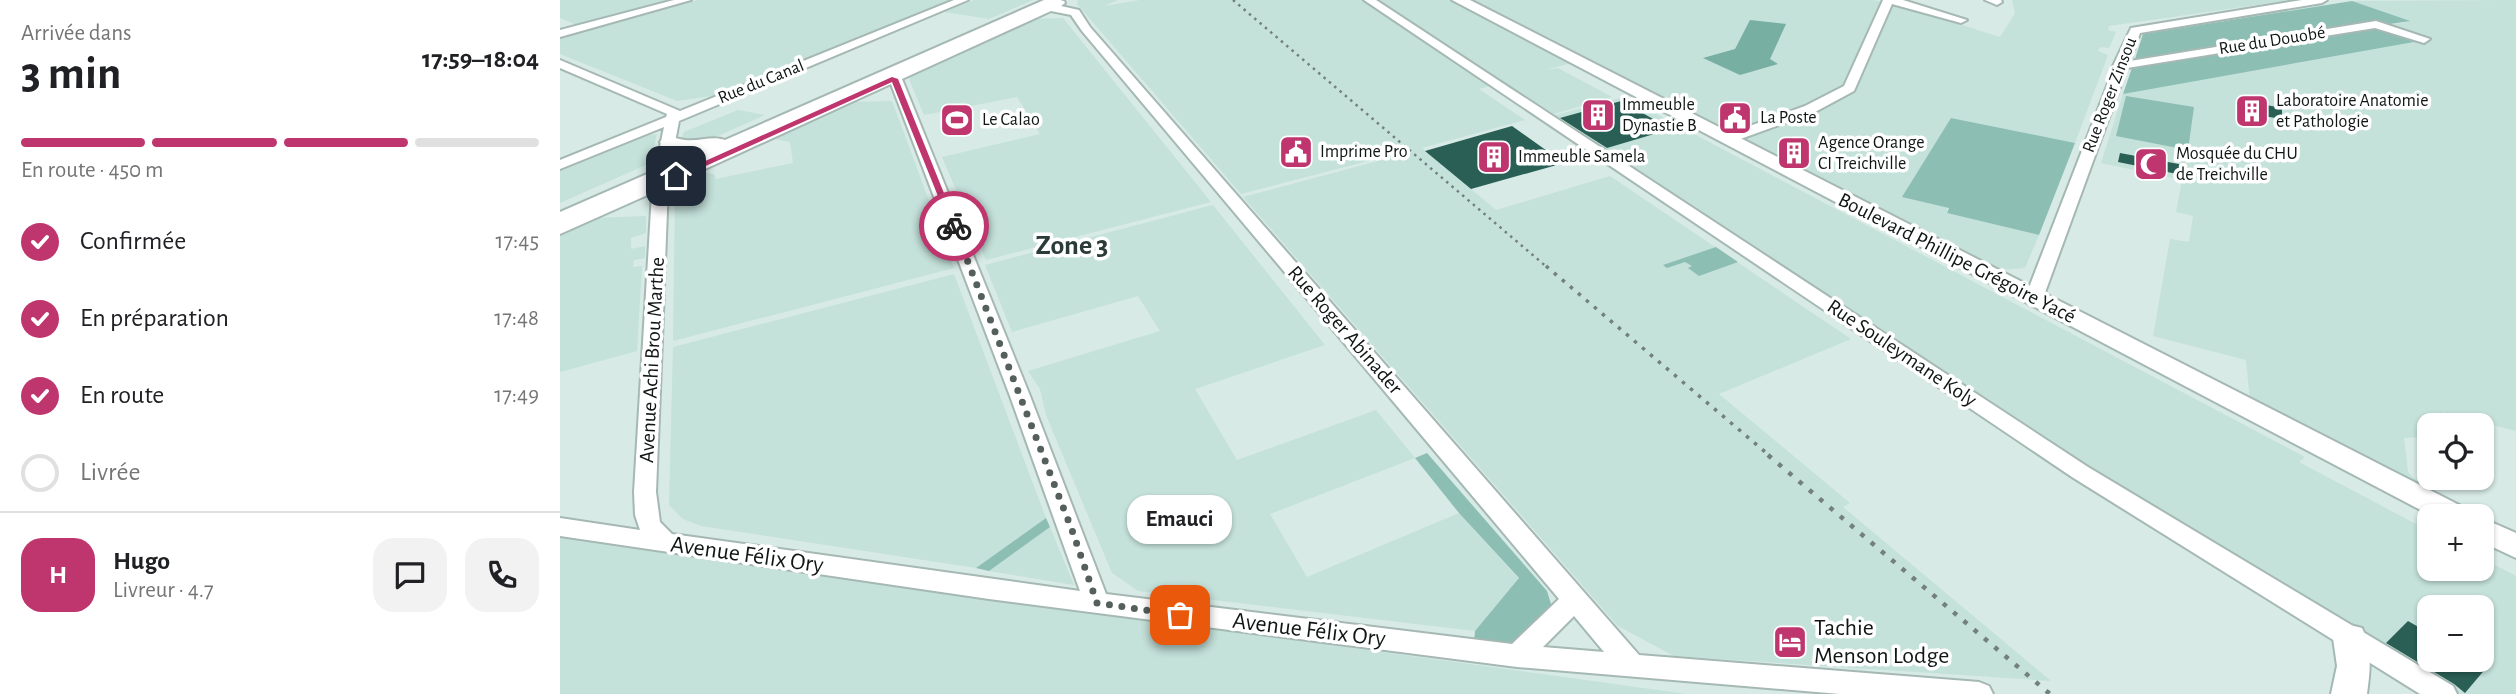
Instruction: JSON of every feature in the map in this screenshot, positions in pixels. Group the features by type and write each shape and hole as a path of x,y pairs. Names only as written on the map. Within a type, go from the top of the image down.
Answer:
{"main road":[{"name":"Boulevard Phillipe Grégoire Yacé","path":"1459,0 2433,504"},
{"path":"560,213 660,188 719,142 1054,2"},
{"path":"560,220 660,188 1054,2"},
{"path":"669,142 687,146 719,142"},
{"path":"2494,536 2516,547"},
{"path":"2349,694 2354,666 2350,638"}],"street":[{"path":"560,34 686,0"},
{"name":"Rue du Canal","path":"560,165 963,0"},
{"name":"Rue Souleymane Koly","path":"1369,0 2080,472 2442,694"},
{"path":"1727,138 1810,109 1849,89 1889,0 1961,20"},
{"name":"Rue Roger Zinsou","path":"2034,298 2119,66 2135,30 2322,0"},
{"path":"560,229 660,188 701,165 895,79 1054,2"},
{"name":"Rue Roger Abinader","path":"1054,2 1075,12 1086,29 1633,667"},
{"name":"Rue du Douobé","path":"2119,66 2376,24 2424,39"},
{"path":"560,64 674,111 673,118"},
{"path":"895,79 1020,396 1097,603"},
{"name":"Avenue Achi Brou Marthe","path":"667,543 656,537 651,529 646,514 645,492 660,188 673,118"},
{"path":"597,212 630,207 643,209 660,188"},
{"name":"Avenue Félix Ory","path":"560,527 1097,603 1517,656 1927,692 1979,694"},
{"path":"1517,656 1576,598"}],"shaded area":[{"path":"560,0 679,0 577,25 560,18"},
{"path":"698,0 954,0 719,95 677,101 560,54 560,39 564,37"},
{"path":"974,0 1033,0 989,19 944,12"},
{"path":"1078,0 1118,0 1104,6 1140,0 1450,0 1571,63 1545,70 1558,68 1612,97 1554,114 1503,83 1497,84 1479,89 1525,120 1422,148 1496,210 1610,176 1851,339 1719,394 1850,503 1843,507 2051,681 1674,656 1618,626 1243,197 1389,158 1387,156 1241,194 1077,4"},
{"path":"1472,0 1871,0 1893,3 2000,37 2015,13 2012,0 2292,0 2109,26 2108,30 2116,32 2109,48 2100,47 2098,51 2108,55 2075,143 1951,118 1947,213 2039,235 2025,268 2002,270"},
{"path":"2516,0 2516,431 2494,425 2494,413 2417,413 2417,437 2404,438 2408,472 2417,481 2417,485 2250,402 2246,360 2153,336 2170,239 2189,242 2193,216 2176,212 2182,180 2101,163 2123,94 2208,78 2387,25 2408,22 2352,1"},
{"path":"1063,18 1211,202 986,260 942,157 1040,134 1017,97 924,115 909,79 921,69 1030,19"},
{"path":"1624,97 2305,457 2299,462 2417,525 2417,581 2494,581 2494,564 2516,576 2516,694 2454,694 2418,672 2494,672 2494,595 2417,595 2417,671 2078,464 1810,284 1552,116"},
{"path":"892,101 954,268 673,341 675,192 679,186 699,170 715,175 715,179 793,163 790,142 769,138 850,102"},
{"path":"738,110 765,115 711,139 681,140 684,132"},
{"path":"657,134 650,163 560,203 560,170 641,136"},
{"path":"1213,205 1325,345 1195,389 1237,460 1376,410 1415,458 1270,514 1307,577 1459,513 1519,579 1475,631 1138,591 1112,573 1046,415 1040,389 1028,371 1160,331 1138,296 1012,332 985,265"},
{"path":"646,216 646,233 631,238 631,249 645,246 645,258 634,260 633,267 642,266 637,351 560,372 560,234 594,218"},
{"path":"954,274 1046,518 976,568 701,526 683,519 669,505 673,347"},
{"path":"1050,527 1074,585 989,571"},
{"path":"560,533 1098,613 1687,694 560,694"}],"green space":[{"path":"2352,1 2410,21 2134,62 2143,34"},
{"path":"1750,20 1786,24 1770,59 1778,64 1740,75 1703,58 1735,49"},
{"path":"2381,25 2425,40 2123,94 2133,65"},
{"path":"2126,96 2194,107 2188,150 2116,136"},
{"path":"1951,118 2075,143 2039,235 1947,213 1949,208 1902,197"},
{"path":"1716,247 1738,262 1699,276 1688,268 1692,266 1685,262 1667,268 1663,265"},
{"path":"1427,453 1547,591 1552,607 1523,642 1506,644 1474,641 1475,631 1519,578 1459,513 1415,458"},
{"path":"1046,518 1050,527 989,571 976,568"}],"building":[{"path":"1621,101 1671,129 1607,148 1560,118"},
{"name":"Laboratoire Anatomie et Pathologie","path":"2245,101 2282,108 2282,119 2244,113"},
{"name":"Immeuble Samela","path":"1512,126 1564,163 1471,189 1425,151"},
{"name":"Mosquée du CHU de Treichville","path":"2120,153 2184,165 2182,175 2118,162"},
{"path":"2408,621 2417,626 2417,662 2386,643"},
{"path":"2434,672 2483,672 2465,693"}],"railway":[{"path":"1233,0 1548,268"},
{"path":"1546,266 1770,456"},
{"path":"1768,455 2050,694"}],"way so far":[{"path":"954,226 1072,530 1097,603 1180,615"}],"place":[{"name":"Laboratoire Anatomie et Pathologie","path":"2252,111"},
{"name":"Immeuble Dynastie B","path":"1598,115"},
{"name":"La Poste","path":"1735,118"},
{"name":"Le Calao","path":"957,120"},
{"name":"Imprime Pro","path":"1296,152"},
{"name":"Agence Orange CI Treichville","path":"1794,153"},
{"name":"Immeuble Samela","path":"1494,157"},
{"name":"Mosquée du CHU de Treichville","path":"2151,164"},
{"name":"Emauci","path":"1180,615"},
{"name":"Tachie Menson Lodge","path":"1790,642"}],"district":[{"name":"Zone 3","path":"1072,246"}],"route":[{"path":"676,176 895,79 954,226"}]}
